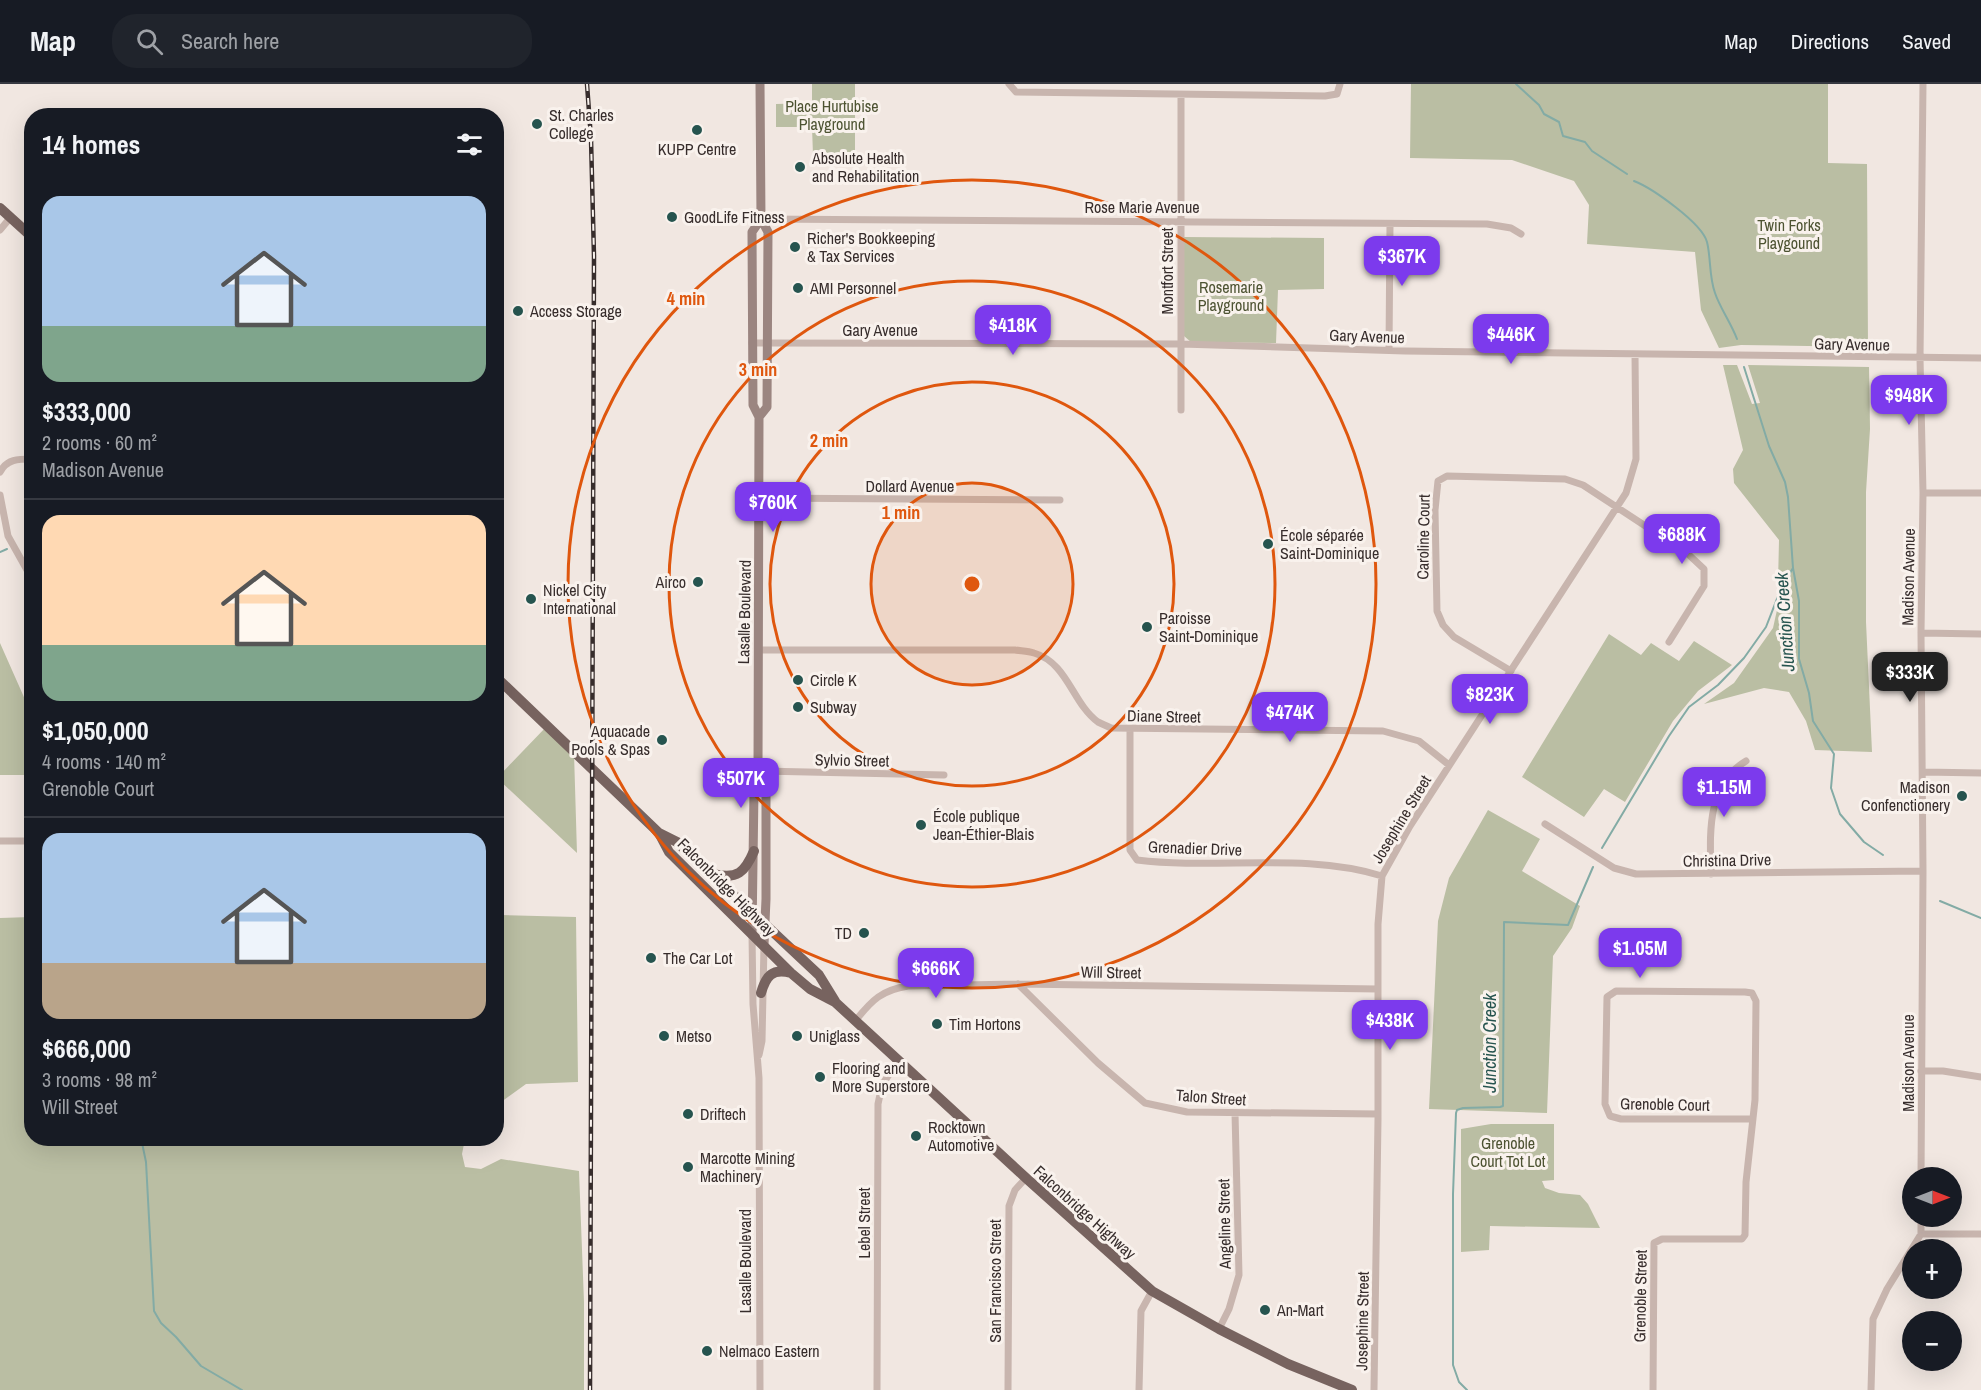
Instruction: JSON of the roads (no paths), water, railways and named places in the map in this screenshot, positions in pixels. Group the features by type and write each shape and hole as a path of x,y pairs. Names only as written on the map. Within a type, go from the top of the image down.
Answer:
{"main road":[{"name":"Lasalle Boulevard","path":"759,417 767,407 768,232 761,219 760,84"},
{"path":"0,208 24,230"},
{"name":"Lasalle Boulevard","path":"752,933 754,790 758,771 759,417 753,405 752,232 761,219"},
{"name":"Falconbridge Highway","path":"504,685 659,833 677,842 765,923 819,975 835,1002"},
{"name":"Lasalle Boulevard","path":"758,771 766,790 764,945"},
{"name":"Falconbridge Highway","path":"659,833 669,852 791,973 810,989 835,1002 856,1020 898,1061 1152,1291 1288,1364 1352,1390"},
{"path":"712,874 729,877 735,875 749,863 754,851"},
{"path":"761,993 764,982 772,973 780,971 791,973"}],"street":[{"path":"1009,84 1016,92 1325,96 1337,94 1340,84"},
{"name":"Madison Avenue","path":"1921,1167 1924,772 1920,358 1923,84"},
{"name":"Montfort Street","path":"1181,95 1181,410"},
{"path":"0,230 10,218"},
{"name":"Rose Marie Avenue","path":"761,219 1487,224 1511,228 1521,234"},
{"path":"1389,350 1390,224"},
{"name":"Gary Avenue","path":"752,343 1181,344 1389,350 1981,358"},
{"name":"Josephine Street","path":"1374,1390 1378,924 1382,876 1410,826 1626,493 1636,459 1635,354"},
{"path":"0,472 12,460 24,459"},
{"name":"Caroline Court","path":"1511,671 1454,637 1443,625 1437,611 1435,510 1438,481 1447,476 1565,479 1583,485 1617,508"},
{"path":"1923,493 1981,493"},
{"path":"0,495 8,536 24,565"},
{"name":"Dollard Avenue","path":"759,498 1060,500"},
{"path":"1617,508 1688,554 1704,569 1704,586 1669,642"},
{"path":"1921,633 1981,634"},
{"name":"Diane Street","path":"758,650 1015,650 1034,653 1049,660 1064,675 1084,707 1097,721 1111,728 1383,731 1419,741 1449,765"},
{"name":"Grenadier Drive","path":"1130,730 1130,850 1137,860 1167,864 1321,864 1358,869 1382,876"},
{"path":"1711,874 1710,825 1713,807 1728,777 1746,761"},
{"name":"Sylvio Street","path":"758,771 944,775"},
{"path":"1924,772 1981,773"},
{"name":"Christina Drive","path":"1545,824 1614,868 1636,874 1923,871"},
{"path":"0,841 24,841"},
{"name":"Lasalle Boulevard","path":"752,933 753,1004 758,1061 759,1390"},
{"name":"Lasalle Boulevard","path":"758,1061 762,1041 761,993 764,945"},
{"name":"Will Street","path":"856,1020 867,1006 891,989 908,986 1018,984 1378,989"},
{"name":"Talon Street","path":"1018,984 1098,1063 1144,1103 1187,1112 1378,1114"},
{"name":"Grenoble Court","path":"1746,1182 1752,1119 1755,996 1745,992 1616,991 1607,997 1605,1104 1610,1116 1621,1119 1752,1119"},
{"name":"Lebel Street","path":"877,1390 878,1104 882,1085 898,1061"},
{"path":"1921,1071 1943,1071 1981,1077"},
{"name":"Angeline Street","path":"1219,1329 1229,1309 1239,1275 1235,1113"},
{"name":"San Francisco Street","path":"1008,1390 1008,1206 1015,1190 1026,1178"},
{"name":"Grenoble Street","path":"1653,1390 1654,1243 1662,1239 1743,1238 1746,1229 1746,1182"},
{"path":"1871,1390 1873,1319 1887,1289 1920,1234 1920,1227"},
{"path":"1920,1234 1981,1234"},
{"path":"1139,1390 1141,1311 1152,1291"}],"waterway":[{"name":"Junction Creek","path":"1516,84 1539,105 1544,114 1559,122 1563,136 1585,142 1592,151 1627,174"},
{"name":"Junction Creek","path":"1634,181 1675,207 1703,234 1707,242 1715,293 1737,339"},
{"name":"Junction Creek","path":"1744,367 1769,446 1785,482 1793,568 1799,601 1799,659 1809,693 1813,721 1834,754 1831,788 1840,814 1864,842 1883,855"},
{"path":"0,552 7,549"},
{"path":"1602,848 1689,707 1718,685 1744,658 1766,627 1782,586 1793,568"},
{"name":"Junction Creek","path":"1467,1390 1459,1382 1453,1365 1453,1194 1456,1113 1457,1110 1463,1108 1503,1106 1504,922 1568,925 1593,867"},
{"name":"Junction Creek","path":"1940,901 1981,918"},
{"path":"143,1146 146,1162 154,1311 161,1323 201,1366 242,1390"}],"railway":[{"path":"587,84 594,256 590,1390"}],"place":[{"name":"St. Charles College","path":"537,124"},
{"name":"KUPP Centre","path":"697,130"},
{"name":"Absolute Health and Rehabilitation","path":"800,167"},
{"name":"GoodLife Fitness","path":"672,217"},
{"name":"Richer's Bookkeeping & Tax Services","path":"795,247"},
{"name":"AMI Personnel","path":"798,288"},
{"name":"Access Storage","path":"518,311"},
{"name":"École séparée Saint-Dominique","path":"1268,544"},
{"name":"Airco","path":"698,582"},
{"name":"Nickel City International","path":"531,599"},
{"name":"Paroisse Saint-Dominique","path":"1147,627"},
{"name":"Circle K","path":"798,680"},
{"name":"Subway","path":"798,707"},
{"name":"Aquacade Pools & Spas","path":"662,740"},
{"name":"Madison Confenctionery","path":"1962,796"},
{"name":"École publique Jean-Éthier-Blais","path":"921,825"},
{"name":"TD","path":"864,933"},
{"name":"The Car Lot","path":"651,958"},
{"name":"Tim Hortons","path":"937,1024"},
{"name":"Metso","path":"664,1036"},
{"name":"Uniglass","path":"797,1036"},
{"name":"Flooring and More Superstore","path":"820,1077"},
{"name":"Driftech","path":"688,1114"},
{"name":"Rocktown Automotive","path":"916,1136"},
{"name":"Marcotte Mining Machinery","path":"688,1167"},
{"name":"An-Mart","path":"1265,1310"},
{"name":"Nelmaco Eastern","path":"707,1351"}],"park label":[{"name":"Place Hurtubise Playground","path":"832,115"},
{"name":"Twin Forks Playgound","path":"1789,234"},
{"name":"Rosemarie Playground","path":"1231,296"},
{"name":"Grenoble Court Tot Lot","path":"1508,1152"}]}
